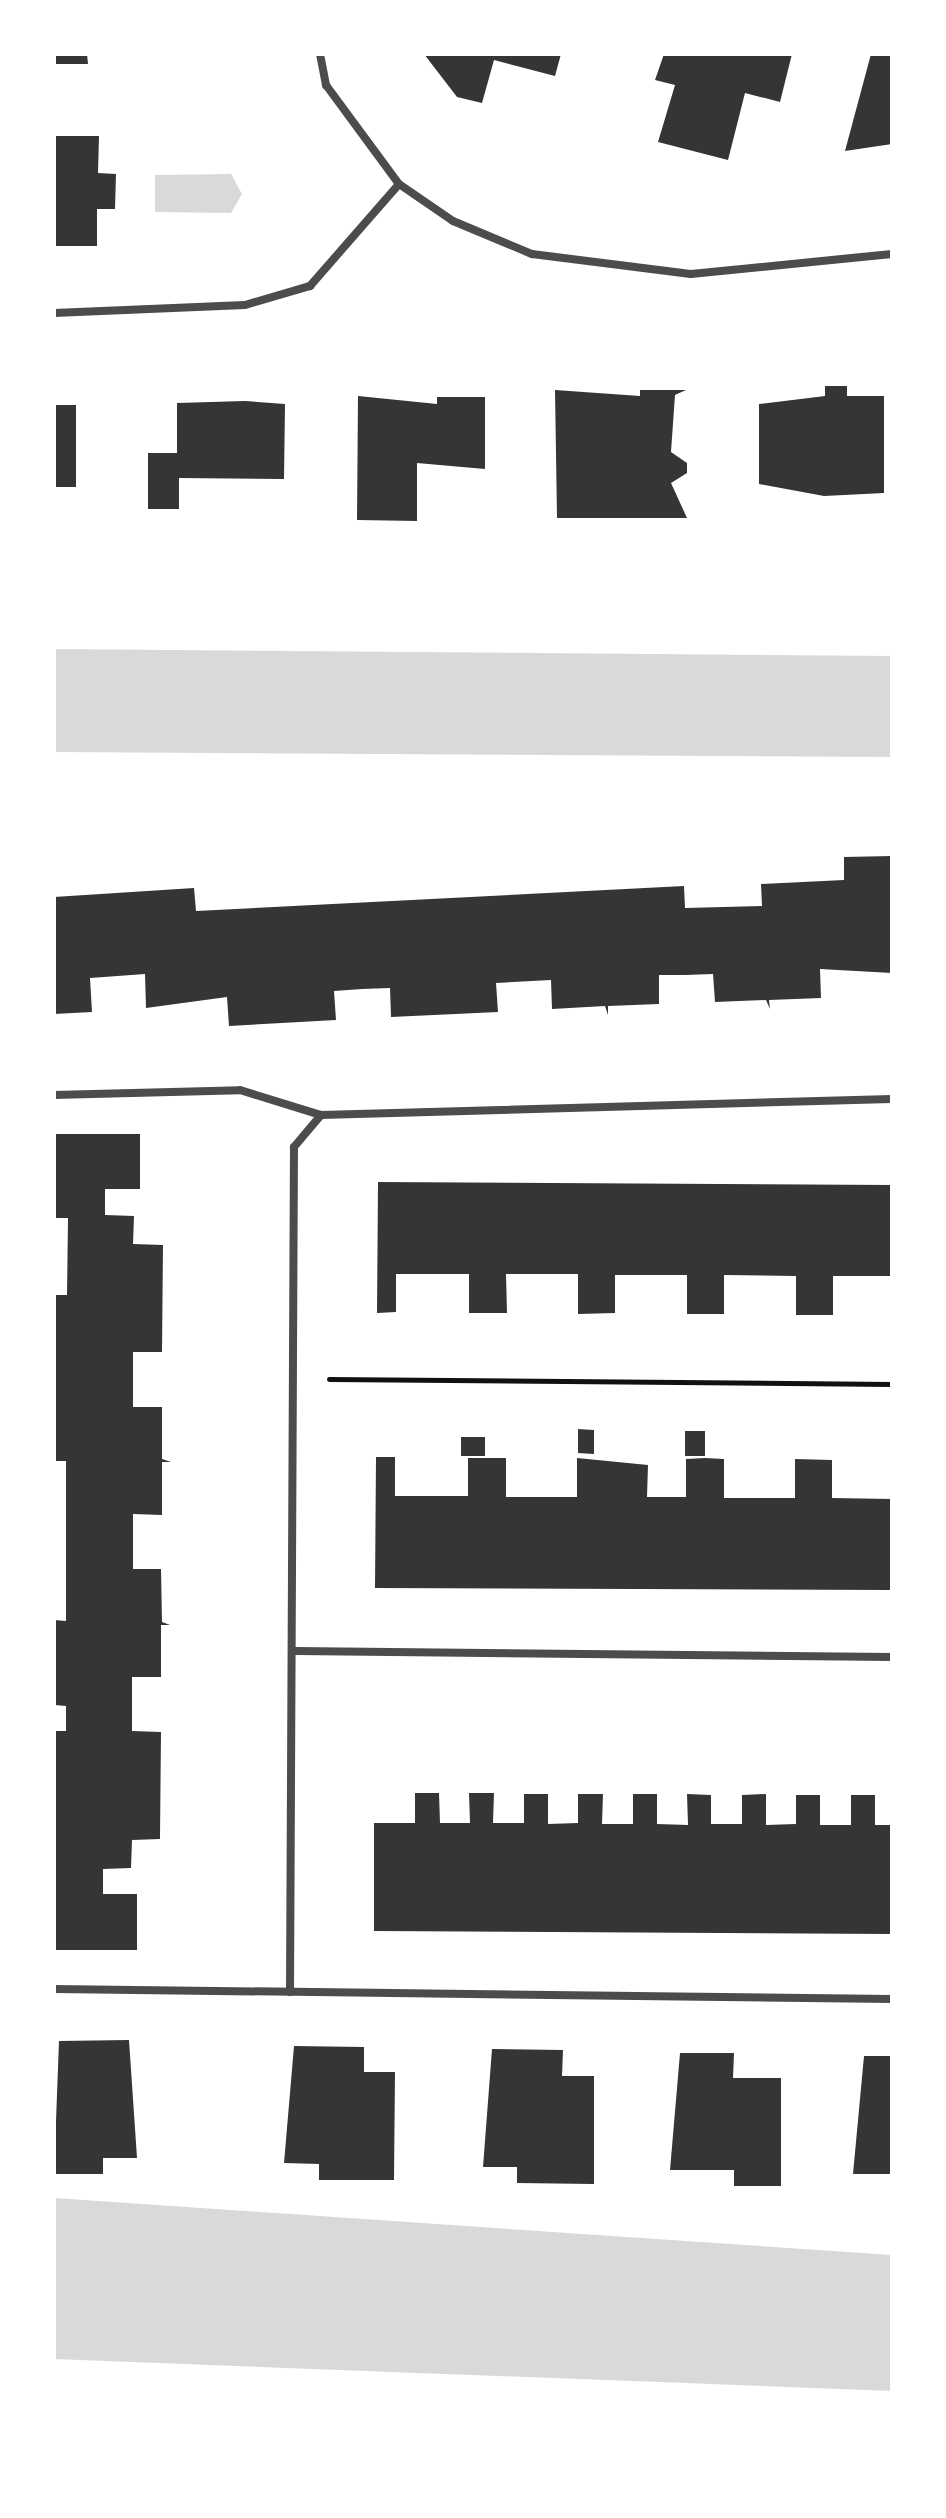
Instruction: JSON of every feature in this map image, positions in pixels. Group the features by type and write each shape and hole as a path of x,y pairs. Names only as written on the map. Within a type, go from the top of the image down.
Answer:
{"street":[{"path":"320,54 326,85 399,184 453,221 532,254 691,274 892,254"},
{"path":"54,313 245,305 310,286 399,184"},
{"path":"54,1095 240,1090 321,1115 892,1099"},
{"path":"290,1992 295,1651 294,1147 321,1115"},
{"path":"295,1651 892,1657"},
{"path":"54,1989 892,1999"}],"path":[{"path":"294,1378 892,1384"}],"shaded area":[{"path":"231,174 242,194 231,213 155,212 155,175"},
{"path":"54,649 892,656 892,757 54,752"},
{"path":"54,2198 892,2255 892,2391 54,2359"}],"building":[{"path":"54,54 87,54 88,64 54,64"},
{"path":"424,54 561,54 555,76 494,60 482,103 457,97"},
{"path":"664,54 792,54 780,102 745,93 728,160 658,142 675,85 655,80"},
{"path":"871,54 892,54 892,144 845,151"},
{"path":"54,136 99,136 98,173 116,174 115,209 97,209 97,246 54,246"},
{"path":"825,386 847,386 847,396 884,396 884,493 824,496 759,484 759,404 825,396"},
{"path":"555,390 640,396 640,390 686,390 675,395 671,452 687,463 687,473 671,483 687,518 557,518"},
{"path":"358,396 437,404 437,397 485,397 485,469 417,463 417,521 357,520"},
{"path":"245,401 285,404 284,479 179,478 179,509 148,509 148,453 177,453 177,403"},
{"path":"54,405 76,405 76,487 54,487"},
{"path":"892,856 892,973 820,969 821,998 769,1000 770,1009 766,1000 715,1002 713,974 659,975 659,1004 608,1006 608,1015 605,1006 552,1009 551,980 496,983 498,1012 391,1017 390,988 362,989 334,991 336,1020 229,1026 227,997 146,1008 145,974 90,978 92,1012 54,1014 54,897 194,888 196,911 684,886 685,908 762,906 761,884 844,880 844,857"},
{"path":"54,1134 140,1134 140,1189 105,1189 105,1215 134,1216 133,1244 163,1245 162,1352 133,1352 133,1407 162,1407 162,1459 171,1462 162,1462 162,1515 133,1514 133,1569 161,1569 162,1622 170,1625 161,1625 161,1677 132,1677 132,1731 161,1732 160,1839 132,1840 131,1868 103,1869 103,1894 137,1894 137,1950 54,1950 54,1731 66,1731 66,1706 54,1705 54,1620 66,1621 66,1461 54,1461 54,1295 67,1295 68,1218 54,1218"},
{"path":"378,1182 892,1185 892,1276 833,1276 833,1315 796,1315 796,1276 724,1275 724,1314 687,1314 687,1275 615,1275 615,1313 578,1314 578,1274 506,1274 507,1313 469,1313 469,1274 396,1274 396,1312 377,1313"},
{"path":"578,1429 594,1430 594,1454 578,1453"},
{"path":"685,1431 705,1431 705,1456 685,1456"},
{"path":"461,1437 485,1437 485,1456 461,1456"},
{"path":"376,1457 395,1457 395,1496 468,1496 468,1458 506,1458 506,1497 577,1497 577,1458 648,1465 647,1497 686,1497 686,1459 705,1458 724,1459 724,1498 795,1498 795,1459 832,1460 832,1498 892,1499 892,1590 375,1588"},
{"path":"415,1793 439,1793 440,1823 470,1823 469,1793 494,1793 493,1823 524,1823 524,1794 548,1794 548,1824 578,1823 578,1794 603,1794 602,1824 633,1824 633,1794 657,1794 657,1824 688,1825 687,1794 711,1795 711,1824 742,1824 742,1795 766,1794 766,1825 796,1824 796,1795 820,1795 820,1825 851,1825 851,1795 875,1795 875,1825 892,1825 892,1934 374,1931 374,1823 415,1823"},
{"path":"129,2040 137,2158 103,2158 103,2174 54,2174 59,2041"},
{"path":"294,2046 364,2047 364,2072 395,2072 394,2180 319,2180 319,2164 284,2163"},
{"path":"492,2049 563,2050 562,2076 594,2076 594,2184 517,2183 517,2167 483,2167"},
{"path":"680,2053 734,2053 733,2078 781,2078 781,2186 734,2186 734,2170 670,2170"},
{"path":"864,2056 892,2056 892,2174 853,2174"}]}
